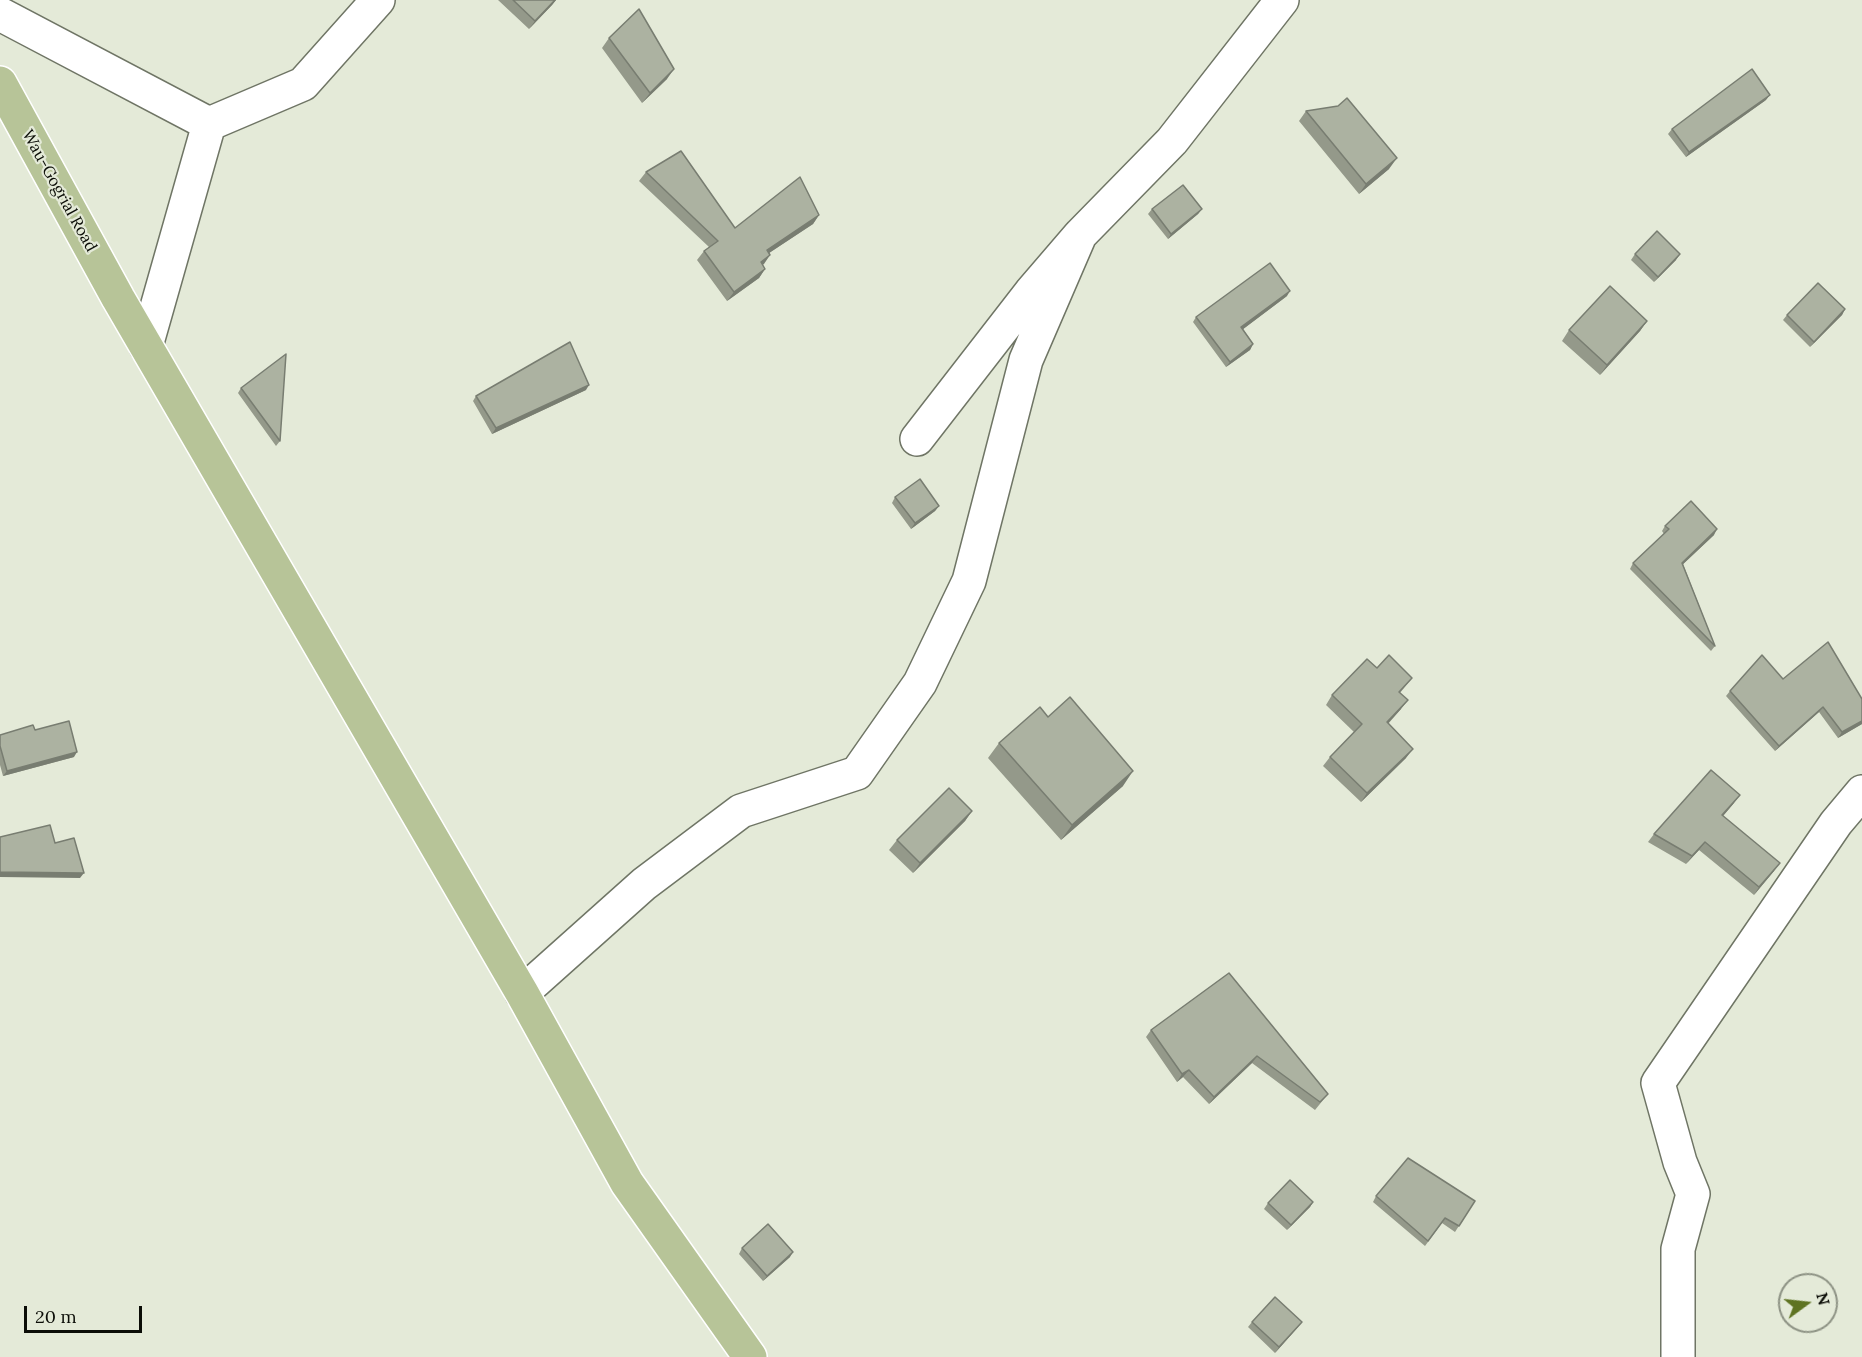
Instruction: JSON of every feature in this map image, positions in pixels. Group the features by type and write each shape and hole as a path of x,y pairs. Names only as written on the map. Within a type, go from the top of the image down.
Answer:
{"main road":[{"name":"Wau-Gogrial Road","path":"0,83 118,298 522,993 627,1183 750,1357"}],"street":[{"path":"209,124 303,84 378,0"},
{"path":"917,439 1031,292 1080,234 1172,141 1282,0"},
{"path":"0,14 209,124"},
{"path":"146,346 209,124"},
{"path":"522,993 644,884 741,812 857,773 920,683 969,580 1026,360 1080,234"},
{"path":"1678,1357 1678,1249 1693,1194 1680,1162 1658,1083 1836,823 1862,792"}],"building":[{"path":"513,0 555,0 535,21"},
{"path":"639,9 674,69 650,93 609,38"},
{"path":"1752,69 1770,95 1689,152 1672,129"},
{"path":"1347,98 1397,158 1366,184 1306,111 1338,106"},
{"path":"681,151 735,228 800,177 819,215 767,250 770,255 761,262 765,269 734,292 704,251 718,241 646,172"},
{"path":"1183,185 1202,209 1171,234 1152,209"},
{"path":"1657,231 1680,254 1658,277 1635,254"},
{"path":"1270,263 1290,291 1241,327 1253,344 1230,362 1196,317"},
{"path":"1818,283 1845,309 1814,342 1787,315"},
{"path":"1610,286 1647,321 1607,365 1569,330"},
{"path":"570,342 589,385 496,428 476,396"},
{"path":"286,354 280,441 241,388"},
{"path":"920,479 939,506 915,523 895,497"},
{"path":"1691,501 1717,529 1682,563 1715,646 1633,563 1669,529 1665,526"},
{"path":"1828,642 1862,699 1862,721 1842,732 1823,707 1779,746 1730,691 1762,655 1783,679"},
{"path":"1389,655 1412,678 1399,692 1408,700 1387,722 1413,749 1367,793 1330,757 1362,724 1332,695 1367,659 1377,668"},
{"path":"1070,697 1133,771 1072,825 999,743 1040,707 1048,717"},
{"path":"69,721 77,752 7,771 0,746 0,735 33,725 35,730"},
{"path":"1711,770 1740,795 1722,815 1780,863 1759,887 1705,842 1692,856 1654,834"},
{"path":"949,788 972,811 920,863 897,840"},
{"path":"50,825 55,843 74,838 84,873 0,872 0,837"},
{"path":"1229,973 1328,1094 1320,1102 1257,1056 1214,1097 1189,1070 1182,1074 1151,1030"},
{"path":"1408,1158 1475,1201 1459,1226 1445,1218 1428,1241 1376,1196"},
{"path":"1290,1180 1313,1202 1291,1225 1268,1203"},
{"path":"768,1224 793,1252 767,1276 742,1248"},
{"path":"1275,1297 1302,1322 1279,1347 1252,1322"}]}
